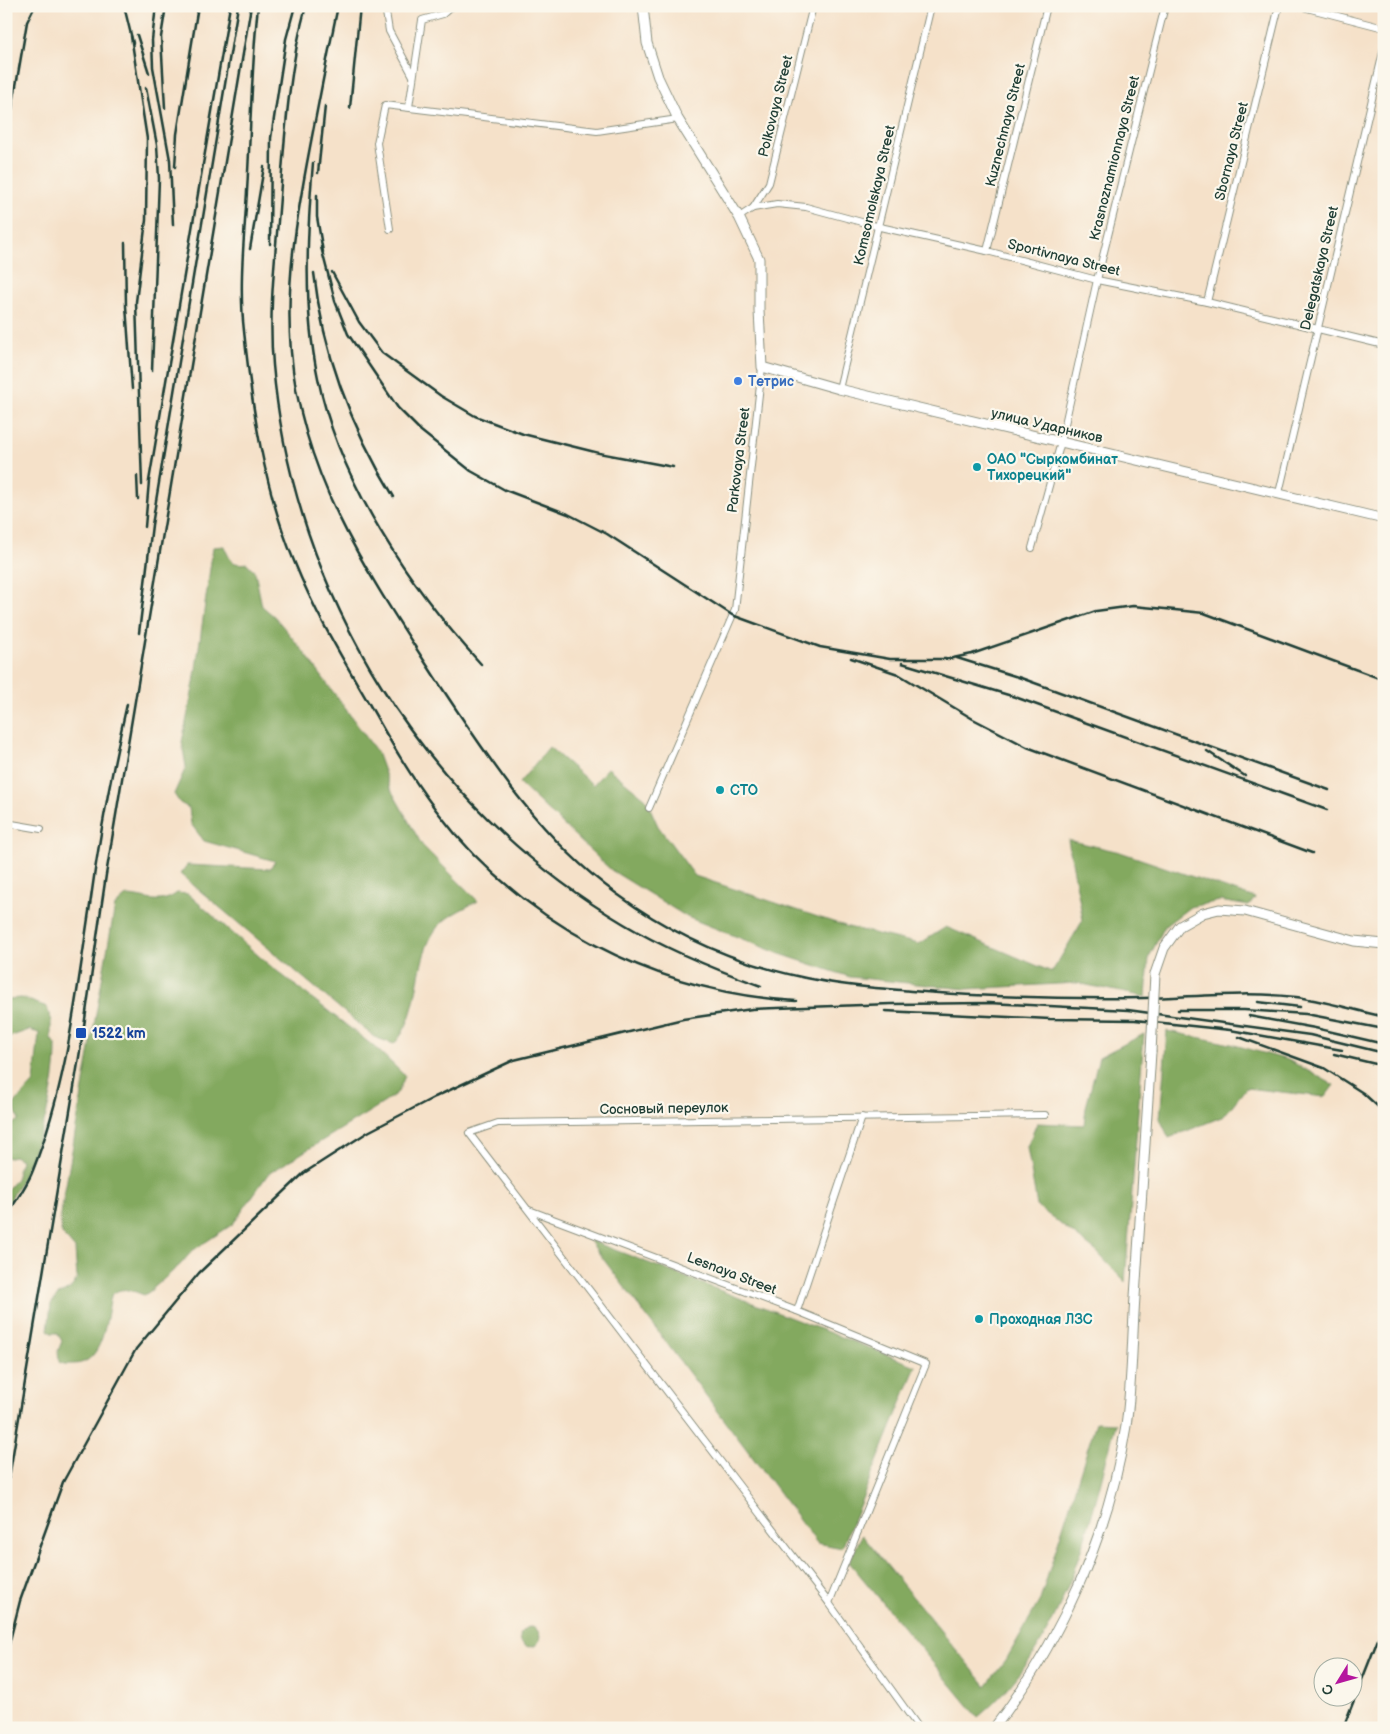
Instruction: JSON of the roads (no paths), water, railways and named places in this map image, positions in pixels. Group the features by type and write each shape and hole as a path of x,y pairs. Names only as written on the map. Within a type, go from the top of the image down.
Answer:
{"main road":[{"name":"Parkovaya Street","path":"643,6 647,43 658,77 678,119 739,217 760,258 759,311 762,367"},
{"name":"улица Ударников","path":"762,367 839,389 1384,519"},
{"path":"994,1728 1035,1669 1056,1633 1087,1565 1106,1509 1120,1455 1129,1396 1155,974 1164,948 1180,926 1203,913 1220,909 1244,911 1354,942 1384,944"}],"street":[{"path":"385,6 389,31 414,76"},
{"path":"409,106 422,20 443,14 452,6"},
{"name":"Polkovaya Street","path":"753,208 769,183 813,6"},
{"name":"Komsomolskaya Street","path":"839,389 880,227 931,6"},
{"name":"Kuznechnaya Street","path":"987,250 1047,6"},
{"name":"Krasnoznamionnaya Street","path":"1032,548 1061,442 1097,280 1165,6"},
{"name":"Sbornaya Street","path":"1207,302 1279,6"},
{"path":"1299,6 1384,28"},
{"name":"Delegatskaya Street","path":"1279,493 1384,48"},
{"path":"390,229 378,143 385,105 409,106 597,131 678,119"},
{"name":"Sportivnaya Street","path":"739,217 753,208 777,204 806,207 880,227 987,250 1097,280 1207,302 1384,345"},
{"name":"Parkovaya Street","path":"649,808 735,610 762,367"},
{"path":"6,823 41,829"},
{"name":"Сосновый переулок","path":"528,1209 469,1133 498,1123 1045,1114"},
{"path":"797,1311 862,1117"},
{"path":"528,1209 828,1603 919,1728"},
{"name":"Lesnaya Street","path":"528,1209 797,1311 926,1364 828,1603"}],"railway":[{"path":"6,144 27,22 35,6"},
{"path":"124,6 133,43"},
{"path":"156,6 152,40 153,67 170,160 173,225"},
{"path":"165,108 161,37 166,6"},
{"path":"175,167 177,134 198,6"},
{"path":"145,527 149,481 230,6"},
{"path":"139,633 152,525 238,6"},
{"path":"6,1496 83,1033 106,875 251,6"},
{"path":"258,6 242,272 242,311 247,360 255,419 275,506 294,561 328,633 426,797 470,851 509,887 550,918 595,945 642,967 692,983 743,995 796,1001"},
{"path":"270,244 271,138 286,39 295,6"},
{"path":"306,6 295,53 286,125 273,281 271,323 273,365 286,450 308,533 340,612 381,686 431,756 488,819 553,876 624,924 691,958 761,986"},
{"path":"338,6 301,198 291,274 291,352 298,398 309,441 324,483 342,523 385,600 494,765 538,821 563,847 589,872 617,894 664,925 714,950 740,960 794,975 855,986 998,996 1115,998 1239,994 1277,995 1318,1001 1384,1017"},
{"path":"350,108 360,6"},
{"path":"137,35 149,73"},
{"path":"131,36 147,139 146,220 136,302 142,485"},
{"path":"146,88 157,145 159,179 152,371"},
{"path":"318,173 325,106"},
{"path":"313,163 309,217 308,298 313,352 328,417 342,456 360,494 381,531 429,601 454,634 481,664"},
{"path":"250,249 264,167"},
{"path":"317,195 317,217 323,252"},
{"path":"125,243 126,306 132,389"},
{"path":"321,247 335,301 348,334 398,408 421,431 471,471 505,490 568,514 607,534 732,615 820,647 890,659 948,659 972,654 1096,611 1133,606 1165,609 1204,613 1384,680"},
{"path":"332,272 359,322 382,353 441,396 475,416 523,434 599,453 673,467"},
{"path":"314,273 318,303 332,361 365,445 394,497"},
{"path":"137,476 138,499"},
{"path":"851,658 898,674 973,719 1027,747 1312,853"},
{"path":"957,658 1021,678 1329,790"},
{"path":"902,663 1015,697 1327,810"},
{"path":"6,1216 33,1170 45,1138 62,1073 75,1006 102,829 127,704"},
{"path":"1207,751 1245,776"},
{"path":"1258,1002 1300,1007"},
{"path":"6,1656 20,1601 63,1482 136,1349 199,1273 304,1173 368,1132 435,1097 514,1060 683,1019 752,1009 988,1003 1128,1010 1310,1035 1384,1053"},
{"path":"1178,1010 1244,1010 1306,1014 1384,1029"},
{"path":"885,1011 1050,1019 1135,1020 1230,1030 1342,1050"},
{"path":"1249,1016 1315,1028 1384,1044"},
{"path":"1239,1037 1324,1068 1363,1093 1384,1112"},
{"path":"1334,1054 1384,1066"},
{"path":"1343,1728 1384,1624"}],"place":[{"name":"Тетрис","path":"738,381"},
{"name":"ОАО \"Сыркомбинат Тихорецкий\"","path":"977,467"},
{"name":"СТО","path":"720,790"},
{"name":"1522 km","path":"81,1033"},
{"name":"Проходная ЛЗС","path":"979,1319"}]}
